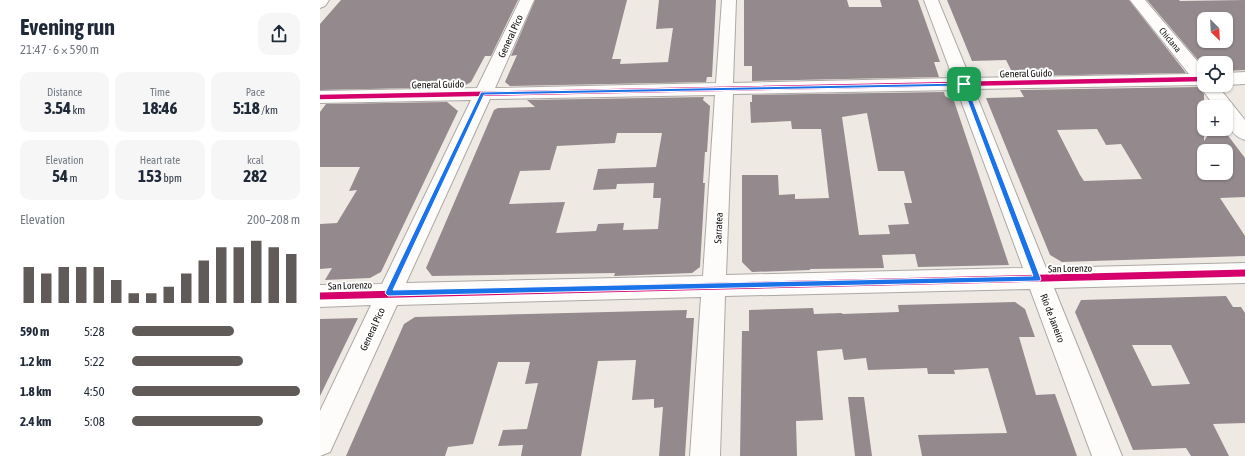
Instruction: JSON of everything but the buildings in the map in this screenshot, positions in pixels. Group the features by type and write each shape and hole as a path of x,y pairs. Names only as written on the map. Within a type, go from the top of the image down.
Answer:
{"street":[{"name":"General Pico","path":"320,442 388,293 527,0"},
{"name":"Sarratea","path":"705,456 729,0"},
{"name":"Río de Janeiro","path":"931,0 1107,456"},
{"name":"Chiclana","path":"1137,0 1197,71"},
{"path":"1233,79 1245,78"},
{"name":"General Guido","path":"320,98 483,93 1197,81"},
{"name":"Chiclana","path":"1233,118 1245,133"},
{"name":"San Lorenzo","path":"320,296 388,293 1245,273"}],"cycle path":[{"path":"320,97 1197,79"},
{"path":"320,296 1245,273"}],"route":[{"path":"964,84 1038,279 388,293 483,93 964,84"}]}
